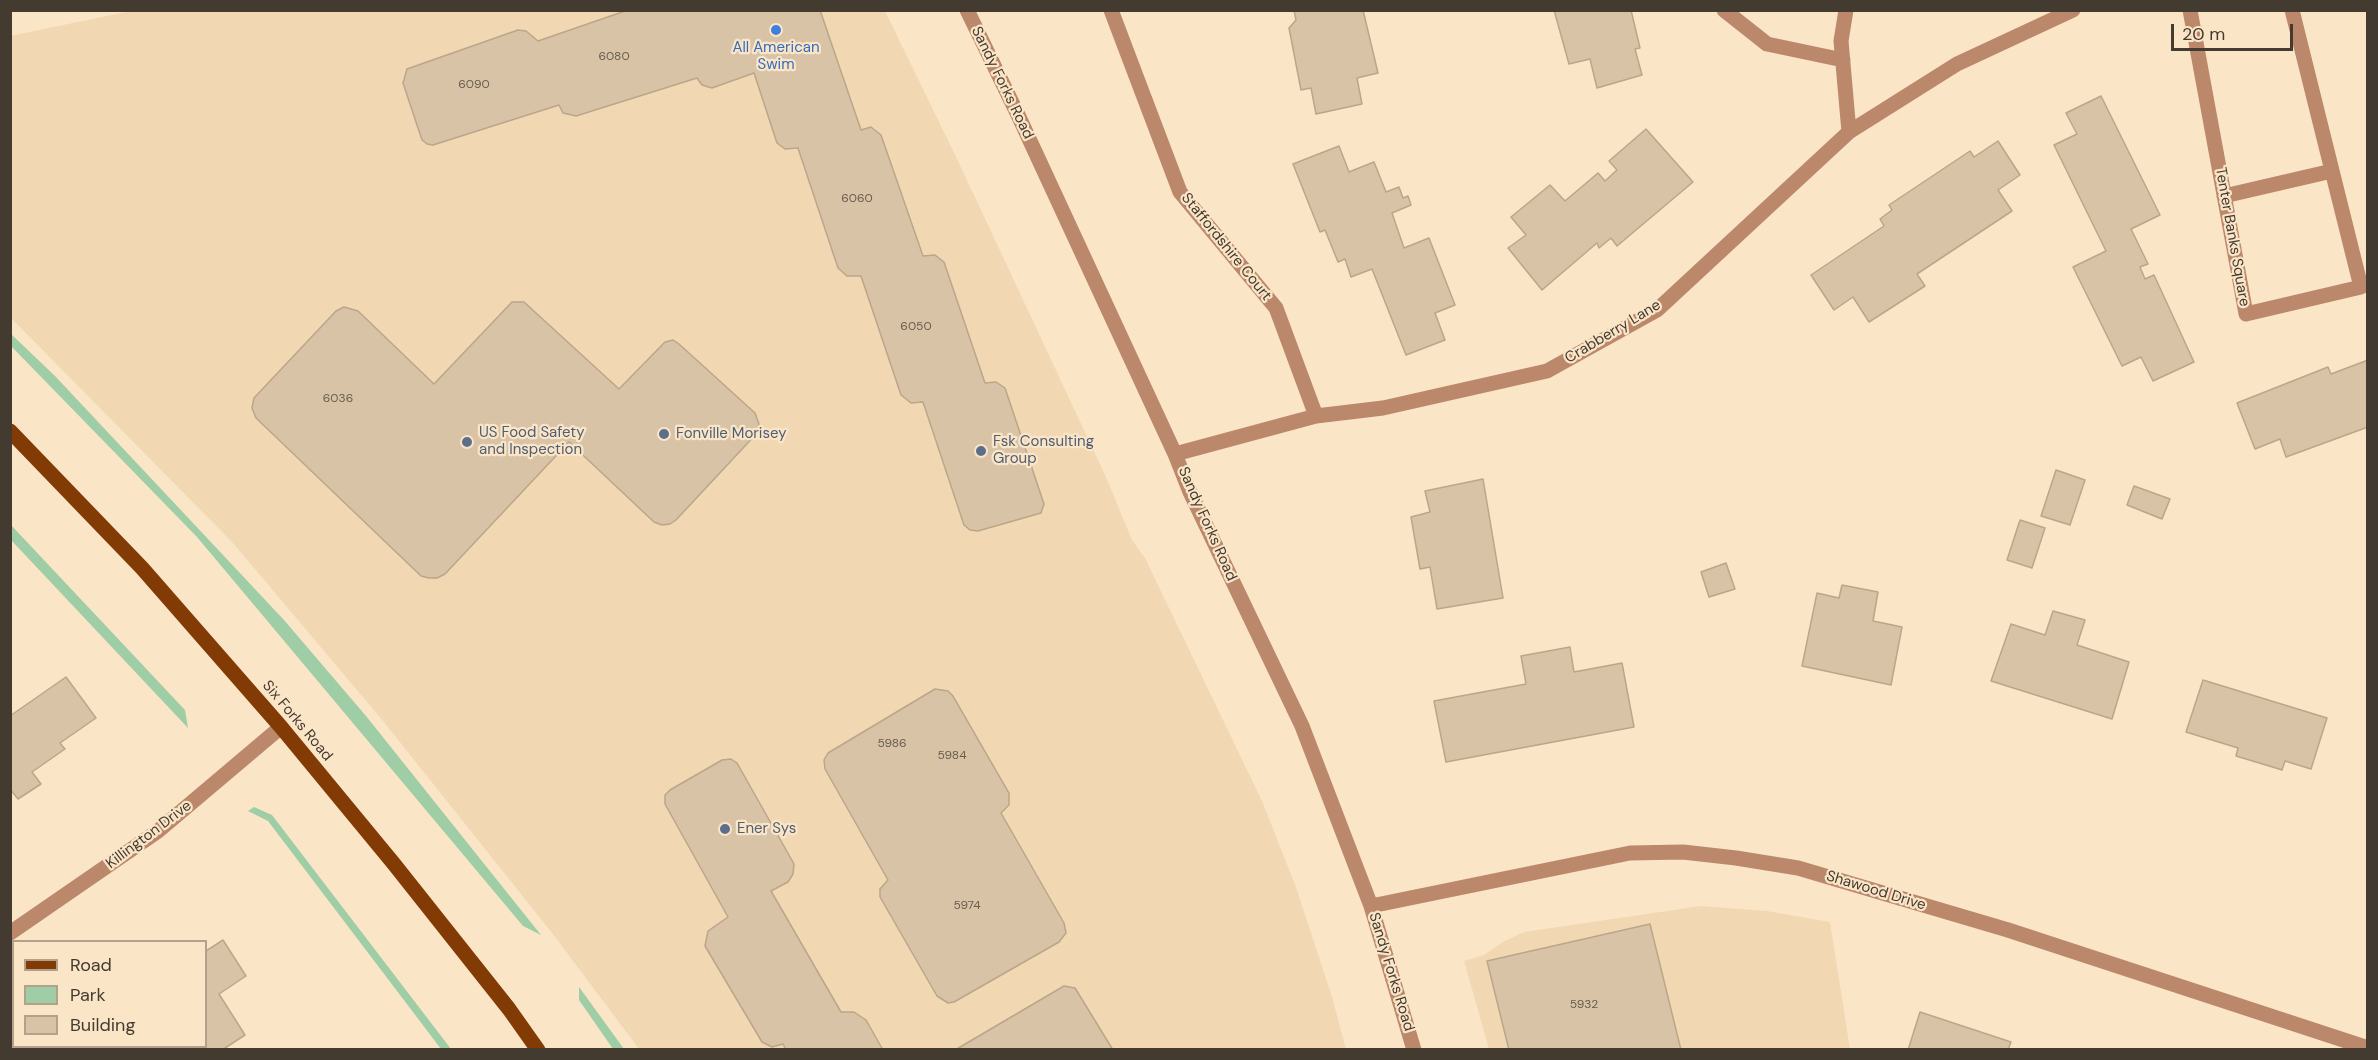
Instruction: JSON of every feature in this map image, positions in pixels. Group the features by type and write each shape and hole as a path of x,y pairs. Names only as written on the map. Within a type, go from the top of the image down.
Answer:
{"main road":[{"name":"Six Forks Road","path":"10,431 142,568 280,727 473,964 538,1050"}],"street":[{"name":"Sandy Forks Road","path":"967,10 1019,117 1195,502 1302,726 1371,906 1414,1050"},
{"name":"Staffordshire Court","path":"1111,10 1180,192 1276,308 1316,416"},
{"path":"1846,10 1841,41 1849,132"},
{"name":"Crabberry Lane","path":"1175,454 1316,416 1383,408 1547,371 1657,310 1849,132 1957,64 2073,10"},
{"name":"Tenter Banks Square","path":"2190,10 2246,314 2361,287 2292,10"},
{"path":"1731,13 1767,44 1843,60"},
{"path":"2224,196 2332,171"},
{"name":"Killington Drive","path":"10,933 158,831 280,727"},
{"name":"Shawood Drive","path":"1371,906 1630,853 1683,852 1736,858 1798,868 2008,930 2367,1048"}],"shaded area":[{"path":"136,10 885,11 1106,477 1132,540 1145,558 1262,801 1296,887 1332,997 1346,1049 639,1049 552,933 383,721 233,543 11,318 10,36"},
{"path":"1701,906 1767,911 1830,922 1850,1049 1489,1049 1464,961 1484,955 1524,932"}],"green space":[{"path":"10,333 55,376 284,620 366,716 541,935 523,926 197,537 11,346"},
{"path":"11,525 185,710 188,728 11,540"},
{"path":"254,807 272,815 451,1049 441,1049 268,821 248,811"},
{"path":"579,987 624,1049 613,1049 579,1000"}],"building":[{"path":"628,10 820,10 861,130 871,127 881,135 923,256 935,255 944,262 985,383 996,382 1005,388 1044,504 1041,513 978,531 970,530 964,525 923,402 911,403 901,395 861,276 847,276 838,268 798,148 785,149 777,143 754,73 712,88 702,85 697,78 576,116 563,113 559,105 433,145 422,140 403,83 407,69 518,30 526,31 538,41"},
{"path":"1294,10 1363,10 1378,73 1357,78 1362,104 1316,114 1311,88 1301,90 1289,28 1296,20"},
{"path":"1554,10 1631,10 1640,48 1635,49 1642,75 1597,88 1590,59 1569,64"},
{"path":"2101,96 2160,215 2131,229 2148,264 2140,267 2145,279 2154,275 2194,362 2153,381 2141,357 2122,366 2073,267 2106,251 2054,145 2077,134 2066,113"},
{"path":"1646,129 1693,182 1617,246 1611,238 1599,248 1597,243 1542,290 1508,248 1526,235 1511,217 1550,185 1565,201 1598,173 1605,181 1617,170 1609,161"},
{"path":"1998,141 2020,175 1998,190 2012,211 1917,274 1925,286 1869,322 1853,297 1834,310 1811,275 1884,226 1880,219 1892,210 1889,205 1970,151 1974,157"},
{"path":"1339,146 1349,172 1374,162 1386,192 1399,187 1403,198 1408,196 1411,205 1392,213 1404,248 1429,238 1455,305 1435,313 1445,340 1406,355 1372,269 1351,277 1345,259 1338,262 1325,230 1320,232 1293,164"},
{"path":"512,302 524,302 619,389 665,342 673,340 755,413 759,424 758,432 676,520 662,525 654,522 569,442 445,574 437,578 421,576 256,418 252,408 254,398 336,311 344,307 358,311 434,384"},
{"path":"2368,360 2368,427 2286,457 2280,439 2255,449 2237,403 2328,367 2331,374"},
{"path":"2056,470 2085,480 2070,525 2041,516"},
{"path":"1483,479 1503,598 1437,609 1430,567 1420,569 1411,517 1430,512 1425,491"},
{"path":"2134,486 2170,499 2162,519 2127,505"},
{"path":"2020,520 2045,528 2032,568 2007,560"},
{"path":"1726,563 1735,589 1709,597 1701,572"},
{"path":"1842,585 1878,592 1873,621 1902,627 1891,685 1802,666 1817,593 1839,598"},
{"path":"2053,611 2085,620 2077,645 2129,662 2112,719 1991,681 2011,624 2045,635"},
{"path":"1570,647 1574,672 1622,663 1634,727 1446,762 1434,701 1526,684 1521,656"},
{"path":"66,677 96,718 60,743 65,749 32,772 41,784 18,799 10,789 10,716"},
{"path":"2203,680 2327,718 2311,769 2285,761 2282,770 2236,756 2238,748 2186,732"},
{"path":"935,689 948,691 953,696 1009,793 1009,805 1001,813 1064,923 1066,933 1059,942 954,1002 948,1003 937,996 880,897 880,889 888,880 825,769 824,760 828,753"},
{"path":"731,759 737,763 794,864 793,874 788,882 771,891 841,1012 854,1012 866,1020 883,1050 786,1050 783,1044 772,1047 762,1042 705,946 708,931 728,917 665,804 665,795 722,760"},
{"path":"1650,924 1681,1050 1509,1050 1487,961"},
{"path":"223,940 246,976 219,994 245,1035 222,1050 194,1050 193,1048 207,1048 207,950"},
{"path":"1064,986 1075,988 1113,1050 955,1050"},
{"path":"1920,1012 2011,1042 2008,1050 1908,1050"}],"place":[{"name":"All American Swim","path":"776,30"},
{"name":"Fonville Morisey","path":"664,434"},
{"name":"US Food Safety and Inspection","path":"467,442"},
{"name":"Fsk Consulting Group","path":"981,451"},
{"name":"Ener Sys","path":"725,829"}]}
